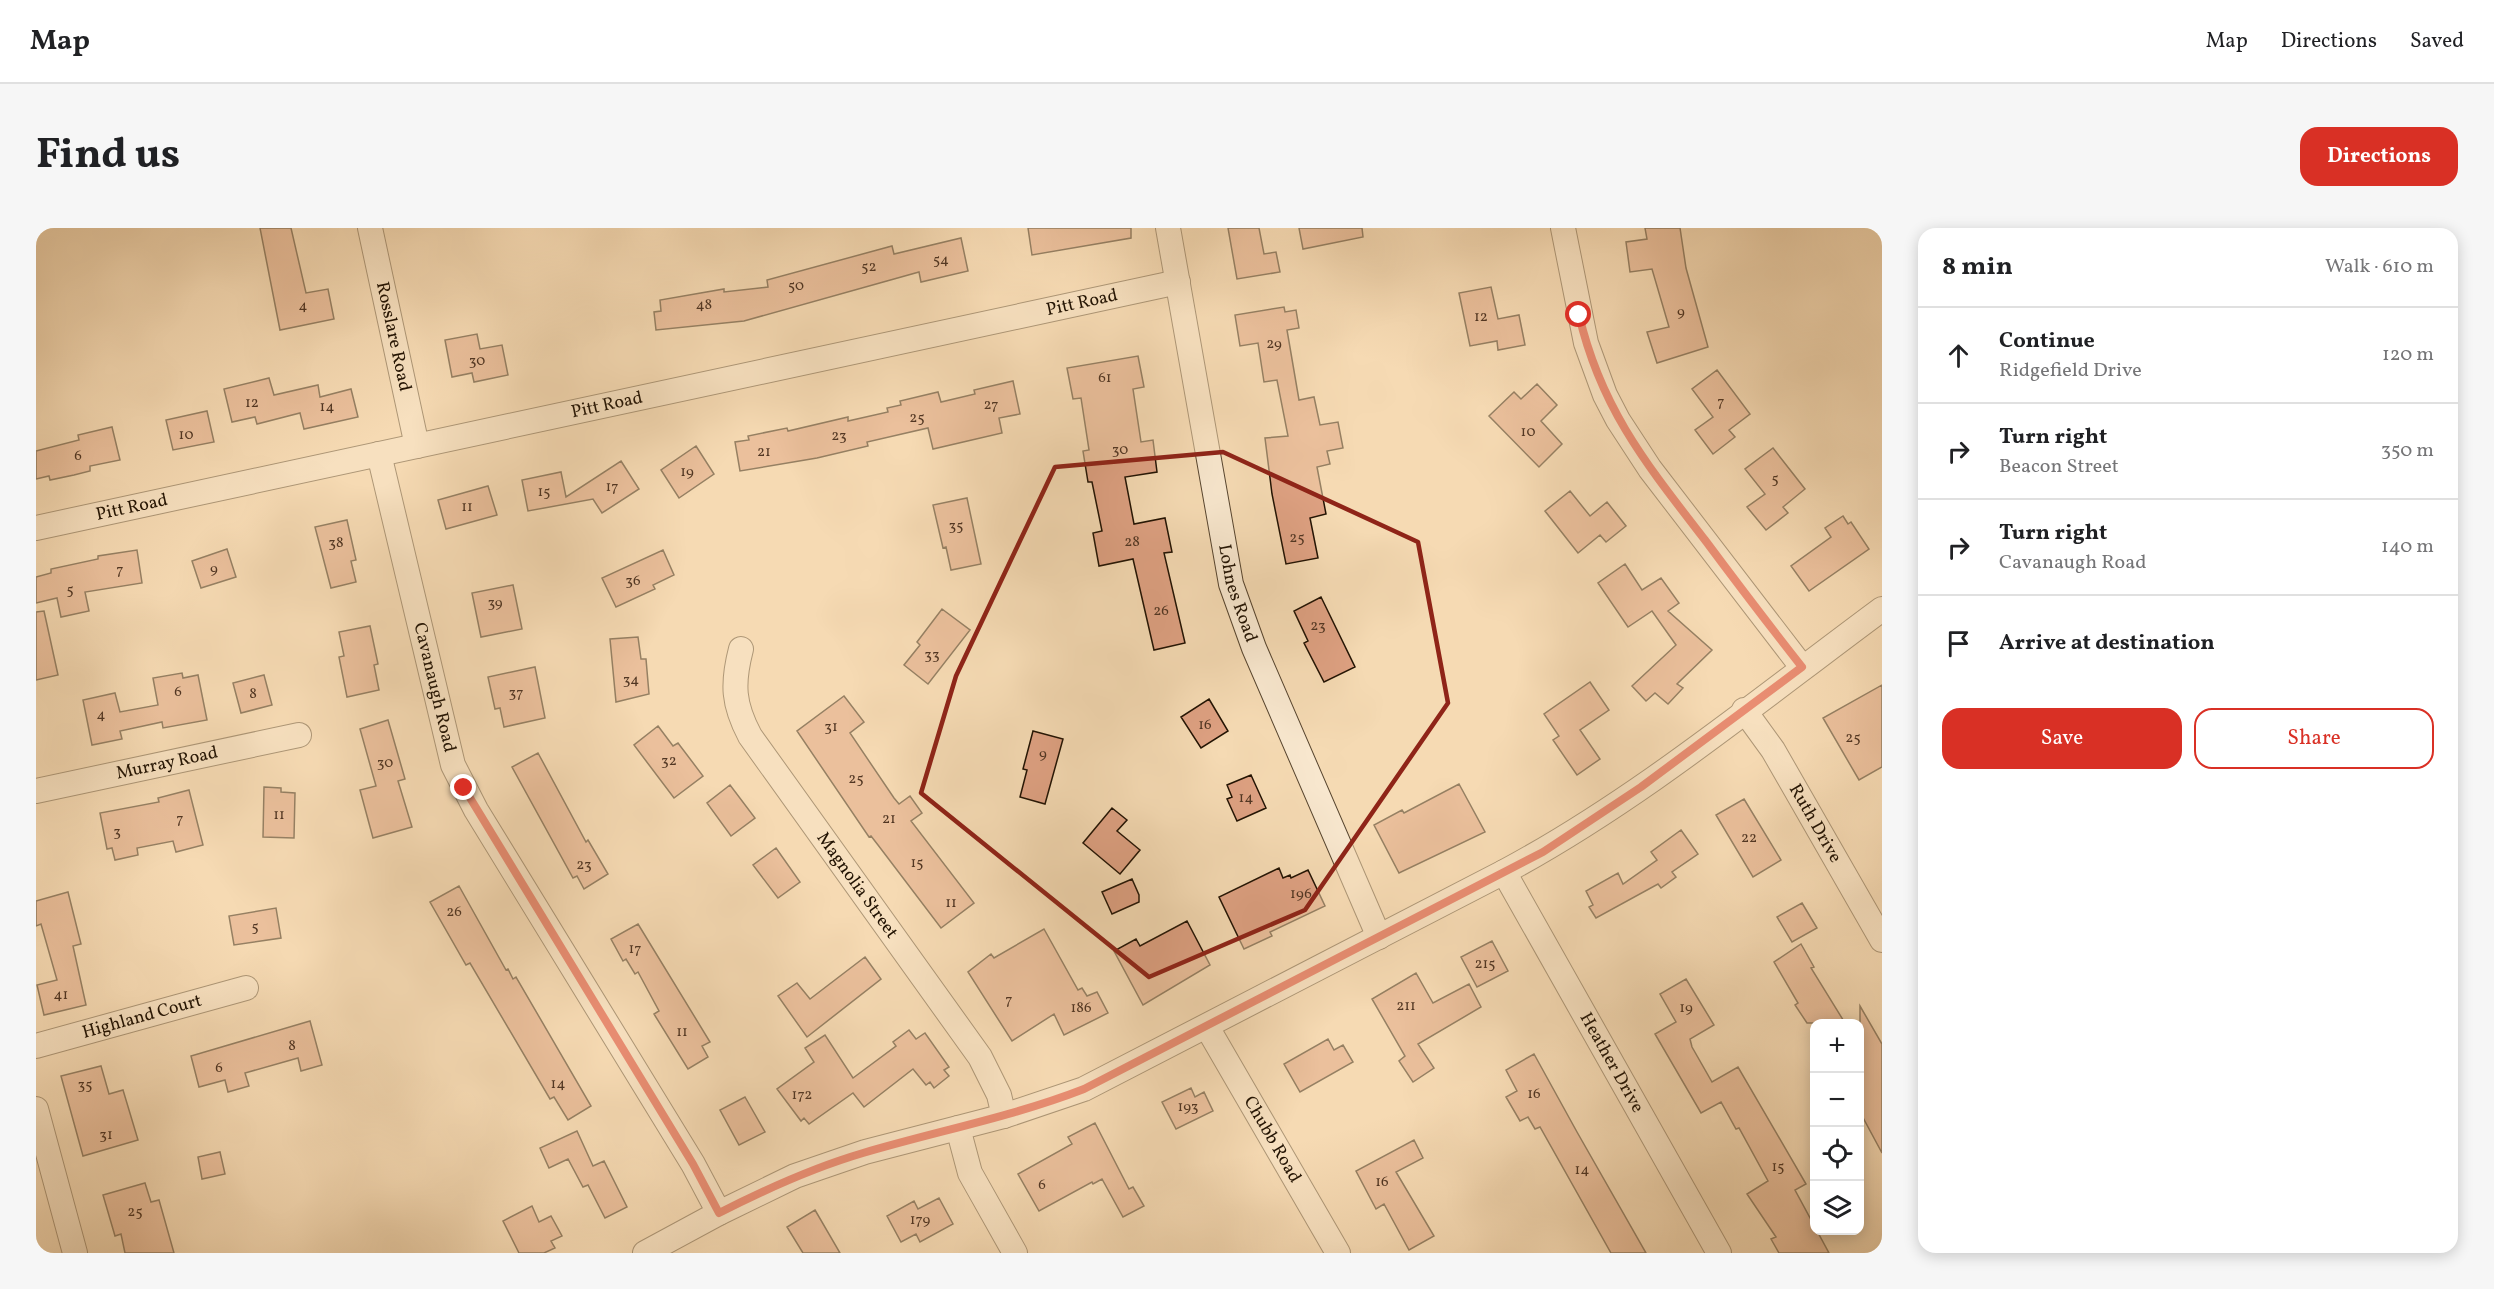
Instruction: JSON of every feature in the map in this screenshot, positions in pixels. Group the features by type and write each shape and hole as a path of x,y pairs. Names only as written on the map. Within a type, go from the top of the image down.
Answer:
{"street":[{"name":"Rosslare Road","path":"370,228 417,446"},
{"name":"Lohnes Road","path":"1168,228 1224,552 1241,616 1379,937"},
{"path":"1563,228 1586,343 1605,395 1618,420 1650,469 1802,667"},
{"name":"Pitt Road","path":"36,528 1178,282"},
{"name":"Cavanaugh Road","path":"380,454 453,765 476,810 693,1164 719,1213"},
{"path":"645,1253 784,1181 832,1162 1004,1116 1084,1089 1207,1027 1543,852 1610,808 1882,609"},
{"name":"Magnolia Street","path":"741,649 735,686 735,704 750,736 980,1057 991,1076 1004,1116"},
{"name":"Ruth Drive","path":"1744,710 1773,750 1882,939"},
{"name":"Murray Road","path":"36,791 298,735"},
{"name":"Heather Drive","path":"1504,872 1719,1253"},
{"name":"Highland Court","path":"36,1046 246,988"},
{"name":"Chubb Road","path":"1207,1027 1338,1253"},
{"path":"36,1109 75,1253"},
{"path":"958,1128 970,1173 1015,1253"}],"highlighted area":[{"path":"1223,452 1418,542 1448,703 1305,910 1149,977 921,793 956,676 1055,467"}],"building":[{"path":"260,228 291,228 306,293 328,289 334,319 280,330"},
{"path":"1028,228 1131,228 1131,238 1032,255"},
{"path":"1228,228 1259,228 1264,254 1276,252 1280,272 1237,279"},
{"path":"1299,228 1362,228 1363,237 1303,249"},
{"path":"1645,228 1680,228 1686,268 1708,347 1657,363 1647,332 1669,327 1652,269 1630,272 1626,242 1647,239"},
{"path":"961,238 968,271 921,282 919,272 744,321 656,330 654,312 661,311 660,300 724,289 724,292 768,287 767,280 892,246 894,254"},
{"path":"1491,287 1498,319 1519,315 1525,345 1498,350 1497,341 1470,346 1459,293"},
{"path":"1284,307 1285,312 1296,310 1299,328 1287,330 1299,400 1314,397 1320,425 1338,422 1343,448 1327,451 1330,464 1317,467 1326,514 1310,518 1318,558 1286,564 1272,494 1265,438 1288,436 1277,380 1264,382 1258,343 1240,346 1235,315"},
{"path":"477,334 480,349 502,345 508,375 474,382 472,373 452,377 445,340"},
{"path":"1138,356 1144,387 1133,389 1141,442 1153,440 1157,472 1125,477 1134,524 1165,518 1172,552 1164,553 1185,643 1154,650 1133,559 1099,566 1093,533 1102,531 1092,482 1088,482 1083,451 1089,450 1081,398 1073,399 1067,368"},
{"path":"1717,370 1750,414 1729,430 1735,437 1713,454 1695,430 1713,417 1692,389"},
{"path":"269,378 274,395 318,385 320,397 351,389 358,417 304,429 300,413 257,424 255,417 232,422 224,389"},
{"path":"1013,381 1020,414 999,418 1002,433 933,449 928,428 867,442 868,446 817,458 740,471 735,442 749,440 748,436 787,428 788,431 848,417 848,421 888,412 887,408 901,405 900,401 938,392 941,402 975,394 974,390"},
{"path":"1537,384 1557,405 1541,421 1562,444 1539,467 1489,416 1514,392 1521,399"},
{"path":"207,411 214,442 173,450 166,420"},
{"path":"112,427 120,460 90,466 90,471 74,475 50,480 49,476 36,479 36,451 79,440 78,435"},
{"path":"696,446 714,474 679,498 661,470"},
{"path":"1773,448 1805,489 1783,507 1788,513 1766,530 1747,507 1765,494 1745,469"},
{"path":"621,461 639,489 602,513 593,499 528,511 522,480 561,472 566,497"},
{"path":"488,486 497,515 446,529 438,500"},
{"path":"1570,491 1590,516 1607,502 1626,526 1606,542 1600,535 1578,553 1545,511"},
{"path":"967,498 981,564 951,570 946,547 943,548 933,505"},
{"path":"1843,516 1848,524 1851,522 1869,549 1809,591 1791,566 1831,537 1825,528"},
{"path":"347,520 356,560 351,561 356,582 331,588 315,527"},
{"path":"227,549 236,577 201,588 192,561"},
{"path":"137,550 142,583 85,592 89,611 61,617 57,598 36,603 36,577 51,573 51,569 98,559 98,556"},
{"path":"663,550 674,575 653,585 655,589 616,607 602,578"},
{"path":"1625,564 1642,590 1661,578 1679,603 1668,611 1712,650 1677,684 1683,688 1668,704 1655,693 1646,701 1632,686 1676,645 1652,611 1628,627 1598,583"},
{"path":"513,585 522,629 481,637 472,593"},
{"path":"1321,597 1355,667 1324,682 1304,643 1308,641 1294,611"},
{"path":"942,609 970,630 928,684 904,665 920,645 917,642"},
{"path":"44,611 58,675 36,680 36,612"},
{"path":"370,626 378,664 374,665 379,690 347,697 339,657 344,656 339,632"},
{"path":"638,637 641,659 646,659 649,694 616,702 610,639"},
{"path":"535,667 545,718 504,727 500,708 495,709 488,677"},
{"path":"182,673 183,678 198,675 207,720 163,728 162,722 120,731 122,739 92,745 83,700 115,693 120,712 158,705 153,678"},
{"path":"264,675 272,705 241,713 233,683"},
{"path":"1590,682 1609,710 1580,730 1600,759 1577,775 1553,740 1559,736 1544,714"},
{"path":"1882,685 1882,767 1859,780 1823,718"},
{"path":"844,696 864,722 850,733 899,804 910,796 922,813 911,821 974,903 941,928 871,836 869,837 797,731"},
{"path":"1209,699 1228,731 1201,748 1181,717"},
{"path":"388,720 405,779 398,781 412,827 373,838 360,790 376,786 360,729"},
{"path":"658,726 673,746 678,743 703,776 674,798 634,745"},
{"path":"1033,731 1063,739 1045,804 1020,797 1027,770 1023,769"},
{"path":"538,753 586,842 588,840 608,874 584,889 577,876 573,878 512,767"},
{"path":"1251,775 1266,808 1237,821 1227,799 1232,797 1227,785"},
{"path":"1459,784 1485,832 1399,873 1374,825 1402,810 1404,813"},
{"path":"730,785 755,818 731,836 707,803"},
{"path":"264,787 281,788 281,792 295,793 294,838 263,837"},
{"path":"189,790 203,845 176,852 173,841 137,848 138,855 115,860 112,848 107,849 100,813 159,802 158,798"},
{"path":"1744,799 1781,860 1753,877 1716,815"},
{"path":"1112,808 1127,820 1117,831 1140,850 1120,874 1083,843"},
{"path":"1681,830 1698,854 1672,872 1676,877 1661,888 1658,884 1596,918 1589,907 1593,905 1586,891 1618,873 1623,884 1657,860 1651,852"},
{"path":"776,848 800,882 778,898 753,865"},
{"path":"1279,868 1283,878 1290,875 1291,878 1308,870 1325,906 1270,932 1272,936 1244,949 1219,897"},
{"path":"1132,879 1139,895 1139,902 1112,914 1102,892"},
{"path":"459,886 506,970 508,969 513,979 516,977 591,1106 568,1120 554,1097 550,1099 470,963 466,965 430,902"},
{"path":"68,892 81,944 73,946 86,1005 44,1015 37,985 57,980 41,924 36,926 36,901"},
{"path":"1802,903 1817,928 1792,942 1777,917"},
{"path":"276,908 281,938 234,945 229,916"},
{"path":"1187,921 1210,965 1143,1005 1114,951 1136,939 1140,946"},
{"path":"638,924 710,1042 702,1046 708,1057 688,1069 654,1014 659,1011 638,972 635,974 626,959 623,961 611,939"},
{"path":"1044,929 1078,990 1082,988 1087,996 1097,992 1108,1013 1064,1035 1054,1014 1012,1041 968,972 991,954 994,958"},
{"path":"1492,941 1508,971 1477,987 1461,957"},
{"path":"1801,944 1814,967 1811,968 1843,1019 1810,1019 1810,1023 1807,1023 1795,1005 1798,1003 1774,962"},
{"path":"865,957 881,979 807,1037 778,996 797,983 810,999"},
{"path":"1416,973 1433,1003 1469,984 1481,1007 1418,1044 1434,1068 1413,1082 1399,1061 1405,1056 1372,999"},
{"path":"1686,979 1714,1025 1690,1039 1692,1047 1712,1082 1738,1067 1806,1184 1795,1190 1810,1218 1810,1235 1819,1235 1829,1253 1779,1253 1771,1239 1776,1237 1747,1194 1768,1181 1739,1128 1736,1129 1721,1102 1701,1113 1655,1034 1676,1022 1660,994"},
{"path":"1860,1006 1882,1044 1882,1153 1864,1119 1864,1019 1860,1019"},
{"path":"310,1021 322,1065 301,1071 298,1058 245,1073 249,1086 228,1092 225,1080 199,1087 191,1056"},
{"path":"909,1030 916,1039 925,1033 949,1067 944,1070 949,1076 934,1088 930,1082 926,1085 913,1069 864,1107 853,1093 809,1124 804,1118 801,1121 777,1089 814,1062 805,1048 825,1035 853,1078 896,1046 893,1042"},
{"path":"1328,1039 1334,1050 1343,1045 1353,1062 1300,1092 1284,1064"},
{"path":"1534,1054 1646,1253 1611,1253 1540,1127 1535,1129 1528,1117 1520,1121 1506,1097 1517,1091 1506,1070"},
{"path":"101,1066 109,1094 123,1090 138,1140 83,1156 61,1076"},
{"path":"1191,1088 1195,1097 1204,1092 1213,1111 1176,1129 1162,1102"},
{"path":"745,1097 765,1132 739,1145 720,1110"},
{"path":"1095,1123 1129,1189 1133,1187 1144,1206 1123,1217 1102,1179 1093,1184 1092,1182 1039,1211 1018,1174 1072,1144 1068,1137"},
{"path":"577,1131 593,1166 604,1161 627,1207 605,1218 588,1185 583,1187 568,1159 549,1168 540,1148"},
{"path":"1414,1140 1423,1158 1396,1172 1434,1236 1409,1250 1384,1204 1376,1209 1356,1171"},
{"path":"220,1152 225,1174 202,1179 198,1157"},
{"path":"145,1183 151,1202 159,1200 174,1253 125,1253 121,1234 115,1236 103,1195"},
{"path":"939,1198 953,1224 920,1242 916,1234 901,1242 887,1216 914,1201 918,1209"},
{"path":"532,1206 539,1222 551,1216 562,1236 551,1241 555,1248 544,1253 519,1253 503,1221"},
{"path":"815,1210 840,1253 803,1253 787,1227"}],"route":[{"path":"464,788 693,1164 719,1213 762,1190 832,1162 1004,1116 1084,1089 1543,852 1641,787 1802,667 1633,445 1605,395 1586,343 1579,315"}]}
